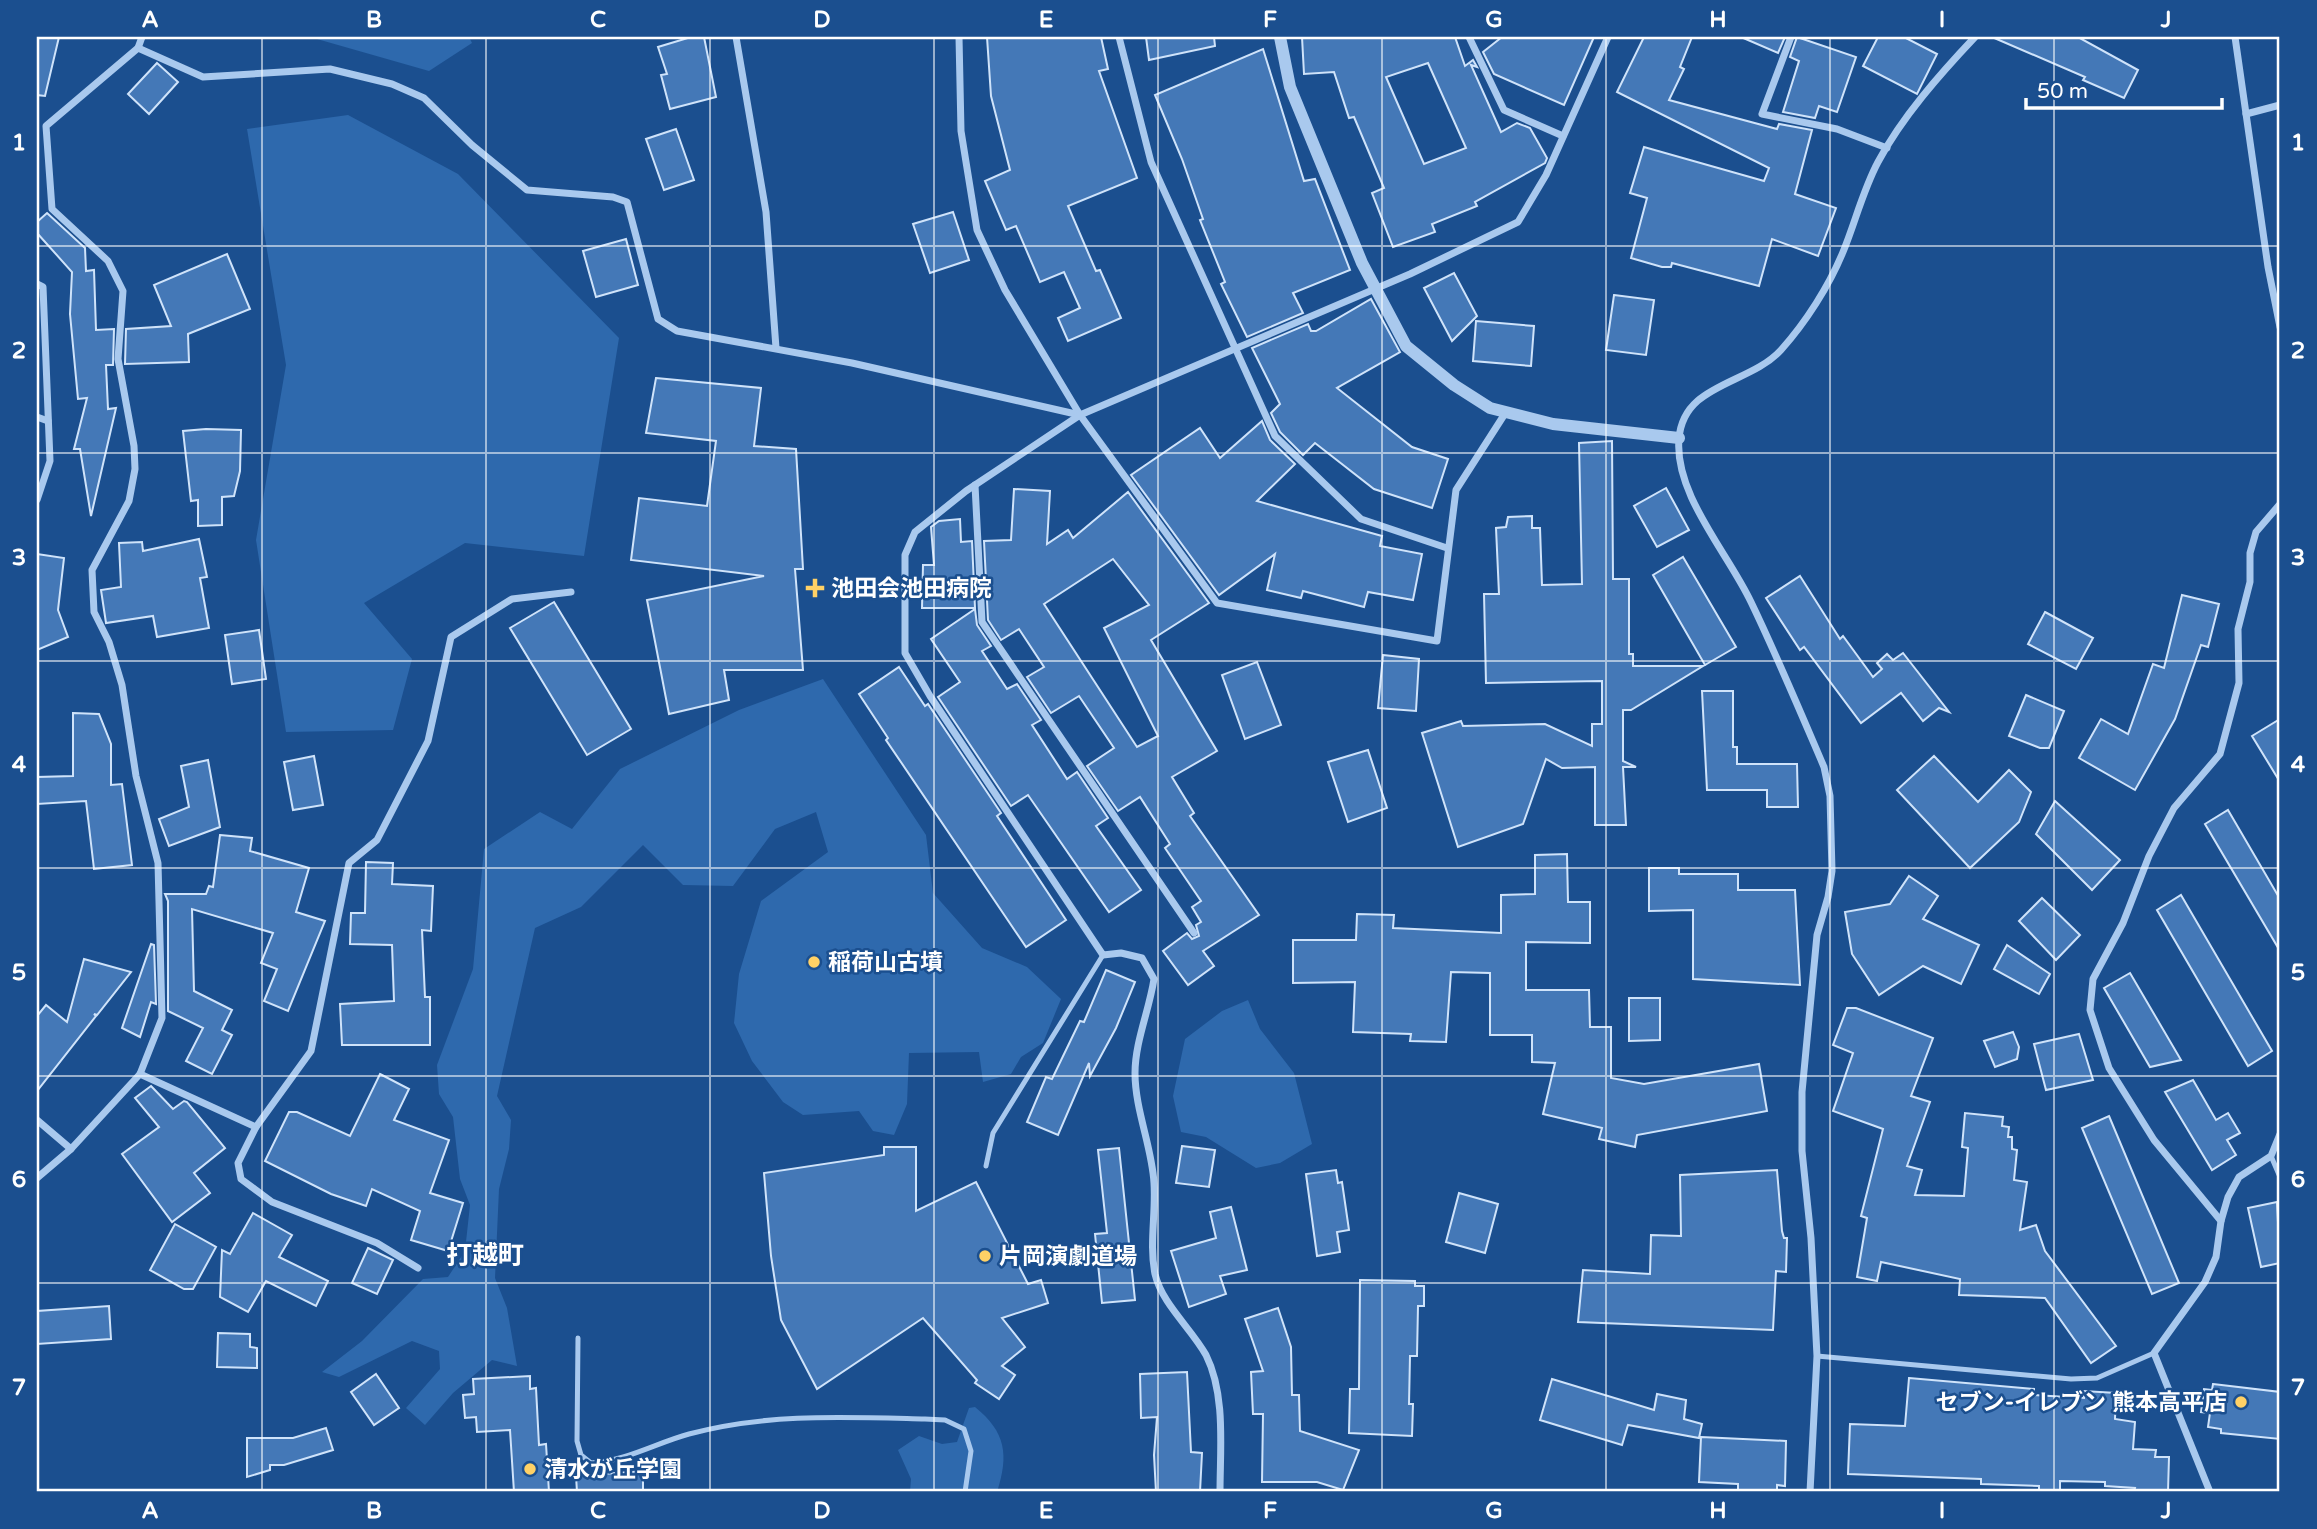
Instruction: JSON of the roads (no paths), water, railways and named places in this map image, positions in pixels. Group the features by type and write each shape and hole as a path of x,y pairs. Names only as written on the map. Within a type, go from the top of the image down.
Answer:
{"street":[{"path":"46,126 138,48 142,37"},
{"path":"736,37 766,212 776,348"},
{"path":"959,37 961,131 976,230 1005,290 1080,415 1217,603 1437,641 1456,490 1506,412"},
{"path":"1119,37 1151,162 1237,346 1275,436 1361,519 1447,548"},
{"path":"1280,37 1290,87 1374,289 1406,345 1454,385 1490,408 1553,424 1679,438"},
{"path":"1469,37 1504,110 1563,136"},
{"path":"1220,1492 1217,1390 1206,1357 1166,1298 1156,1276 1152,1248 1154,1175 1135,1076 1136,1053 1154,979 1142,958 1122,953 1103,955 930,696 905,653 905,555 915,533 975,485 1080,415 1374,289 1518,222 1546,175 1608,37"},
{"path":"1790,37 1762,114 1837,128 1887,148"},
{"path":"1810,1492 1817,1356 1811,1238 1802,1151 1802,1092 1817,935 1832,871 1830,796 1824,767 1749,598 1680,473 1679,438 1686,415 1701,394 1756,372 1780,351 1817,302 1842,255 1877,163 1952,61 1975,37"},
{"path":"2235,37 2267,267 2280,327"},
{"path":"138,48 203,77 330,69 392,84 424,98 472,145 527,190 613,197 627,202 658,319 677,331 776,348 1080,415"},
{"path":"2246,114 2280,105"},
{"path":"37,124 46,126"},
{"path":"37,1178 71,1149 140,1074 162,1018 158,863 136,776 122,685 109,642 94,612 92,570 129,500 135,469 134,446 118,359 123,291 108,261 52,209 46,126"},
{"path":"37,284 43,287 50,461 37,500"},
{"path":"37,417 48,421"},
{"path":"975,485 982,622 1194,933"},
{"path":"2221,1221 2154,1140 2109,1068 2090,1010 2094,979 2123,923 2149,856 2175,808 2220,754 2239,683 2238,629 2250,582 2250,553 2256,532 2280,504"},
{"path":"418,1268 377,1243 272,1202 241,1179 238,1163 256,1127 311,1051 349,863 377,840 428,741 451,637 512,599 571,592"},
{"path":"140,1074 256,1127"},
{"path":"37,1120 71,1149"},
{"path":"2210,1492 2154,1353 2205,1282 2216,1257 2221,1221 2228,1198 2239,1177 2271,1156 2280,1134"}],"lane":[{"path":"986,1166 993,1133 1103,955"},
{"path":"2271,1156 2280,1177"},
{"path":"578,1338 578,1441 581,1455 591,1463 609,1462 688,1434 766,1419 798,1416 946,1420 964,1429 971,1451 965,1492"},
{"path":"1817,1356 2071,1379 2096,1378 2154,1353"}],"place":[{"name":"池田会池田病院","path":"815,588"},
{"name":"稲荷山古墳","path":"814,962"},
{"name":"片岡演劇道場","path":"985,1256"},
{"name":"セブン-イレブン 熊本高平店","path":"2241,1402"},
{"name":"清水が丘学園","path":"530,1469"}],"district":[{"name":"打越町","path":"485,1255"}]}
